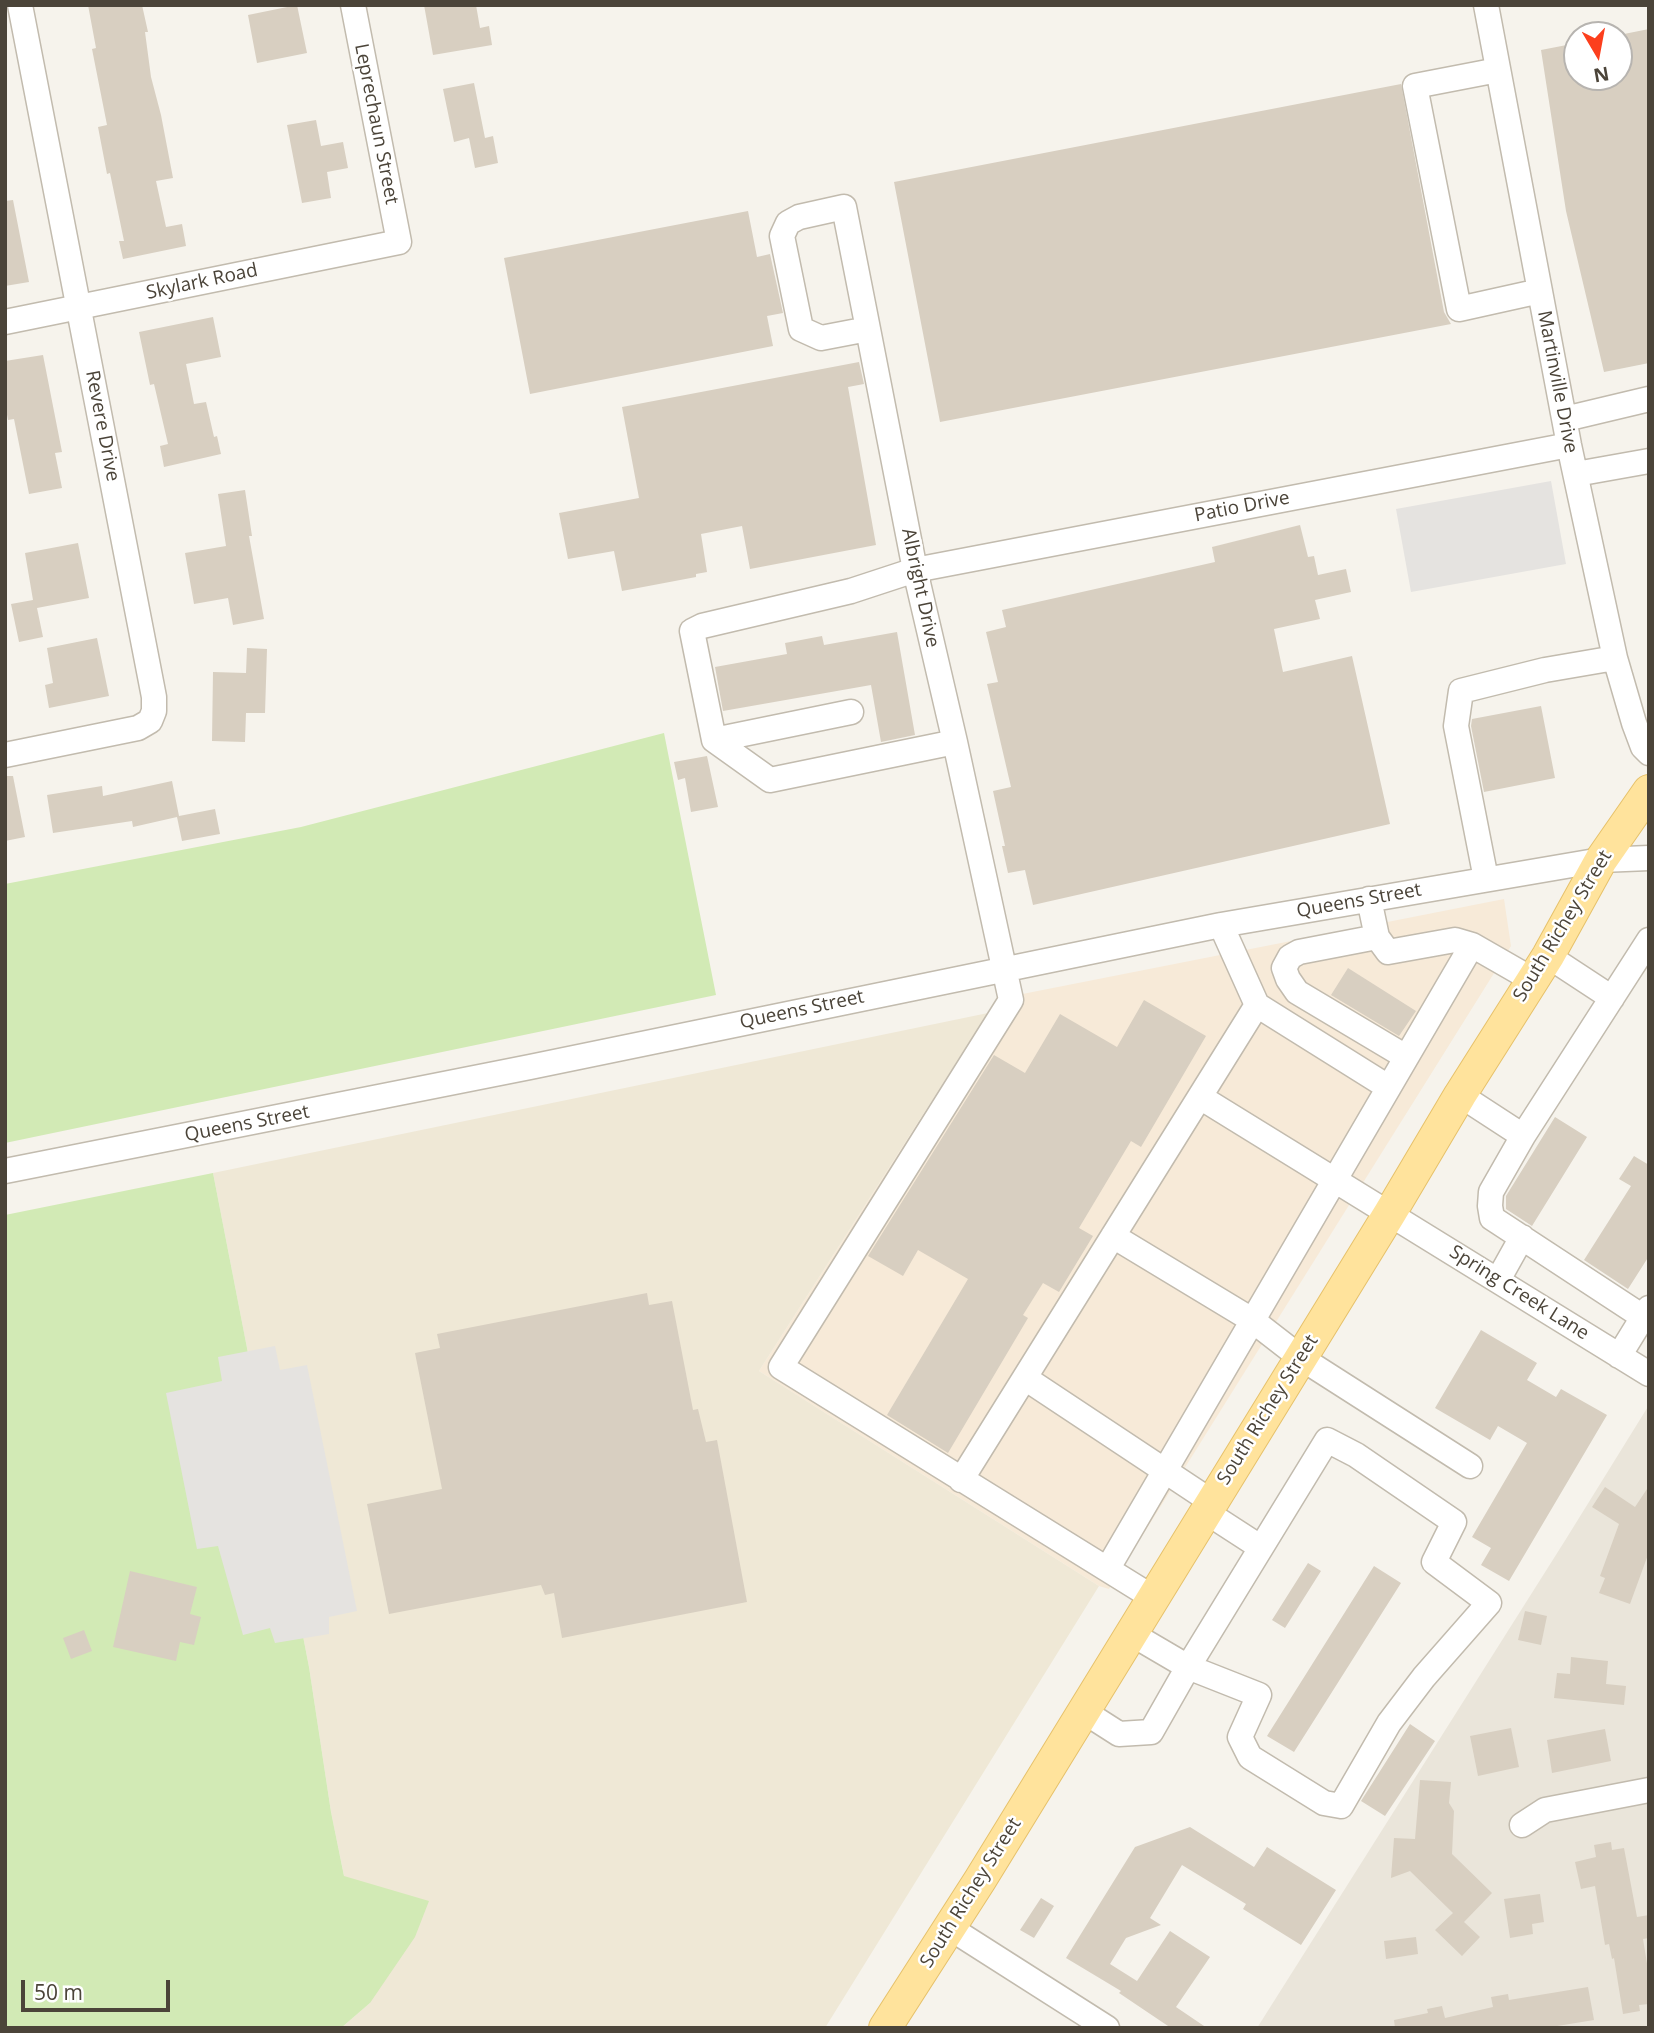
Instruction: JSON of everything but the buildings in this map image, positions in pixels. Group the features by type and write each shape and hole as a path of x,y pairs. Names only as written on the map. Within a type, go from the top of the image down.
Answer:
{"main road":[{"name":"South Richey Street","path":"885,2028 950,1928 1390,1213 1540,968 1601,860 1649,791"}],"street":[{"name":"Revere Drive","path":"16,753 138,728 150,721 154,710 80,307 20,5"},
{"name":"Leprechaun Street","path":"353,5 399,242"},
{"name":"Martinville Drive","path":"1486,5 1569,445 1615,658 1634,723 1643,747 1649,753"},
{"path":"1498,70 1415,86 1459,309 1540,291"},
{"name":"Albright Drive","path":"868,329 821,338 801,329 782,236 788,223 799,217 844,207 868,329 915,570 1011,1000 781,1367 961,1480"},
{"name":"Skylark Road","path":"5,322 399,242"},
{"path":"1565,419 1649,398"},
{"name":"Patio Drive","path":"714,740 692,631 702,626 851,591 915,570 1569,445"},
{"path":"1576,474 1649,461"},
{"path":"1486,879 1456,726 1461,691 1545,670 1615,658"},
{"path":"714,740 851,712"},
{"path":"714,740 770,780 955,742"},
{"name":"Queens Street","path":"5,1171 1222,925 1601,860 1649,858"},
{"path":"1369,900 1377,937 1388,951 1455,940 1540,968 1612,998"},
{"path":"1222,925 1257,1005 1388,1087"},
{"path":"1377,937 1299,952 1290,957 1284,968 1297,992 1406,1057"},
{"path":"1619,1356 1646,1312 1492,1218 1491,1192 1523,1136 1649,940"},
{"path":"1108,1568 1472,945"},
{"path":"1152,1597 961,1480 1257,1005"},
{"path":"1460,1095 1523,1136"},
{"name":"Spring Creek Lane","path":"1200,1097 1649,1374"},
{"path":"1113,1237 1252,1320 1301,1358 1469,1466"},
{"path":"1498,1280 1522,1237"},
{"path":"1025,1378 1164,1470 1261,1547"},
{"path":"1083,1711 1119,1734 1151,1732 1188,1667 1327,1440 1356,1455 1454,1522 1434,1562 1489,1604 1424,1677 1389,1723 1341,1806 1324,1803 1250,1757 1240,1737 1259,1695 1188,1667 1130,1633"},
{"path":"1522,1825 1545,1810 1649,1790"},
{"path":"950,1928 1107,2028"}],"shaded area":[{"path":"1551,481 1566,564 1411,592 1396,509"},
{"path":"1504,899 1511,946 1109,1589 1099,1586 759,1371 997,999"},
{"path":"988,1013 759,1371 1099,1586 825,2028 341,2028 370,2003 331,1812 309,1667 213,1173"},
{"path":"275,1346 280,1370 307,1365 357,1611 329,1617 329,1634 275,1643 270,1628 243,1635 218,1546 197,1549 166,1393 222,1381 218,1357"},
{"path":"1649,1405 1649,2028 1257,2028 1566,1539"}],"green space":[{"path":"664,733 716,995 5,1143 5,884 301,827"},
{"path":"213,1173 309,1667 331,1812 344,1876 429,1901 415,1937 370,2003 341,2028 5,2028 5,1215"}]}
